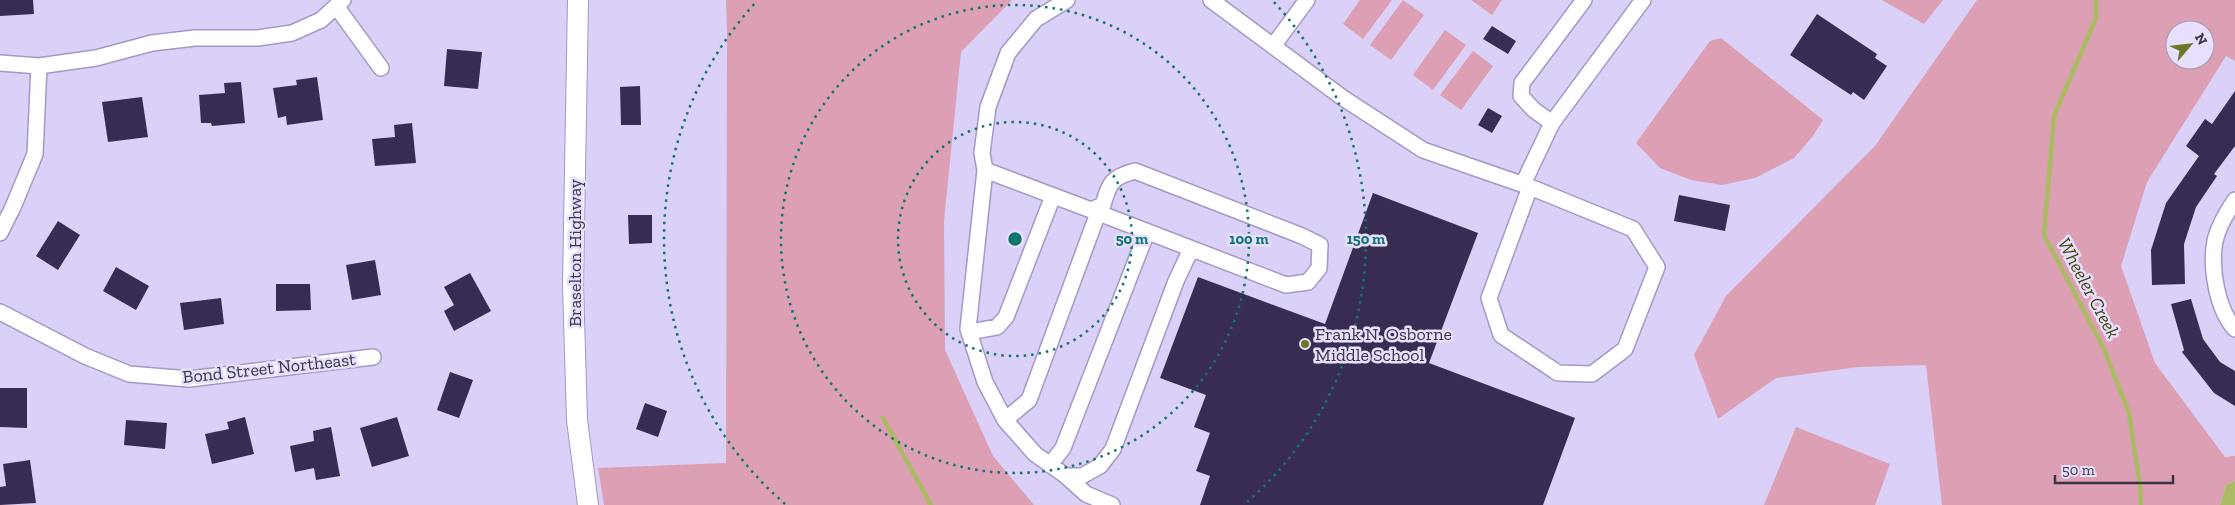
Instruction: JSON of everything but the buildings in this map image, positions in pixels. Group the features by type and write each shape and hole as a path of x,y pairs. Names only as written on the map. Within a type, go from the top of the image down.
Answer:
{"main road":[{"name":"Braselton Highway","path":"578,0 573,285 577,420 588,505"}],"street":[{"path":"1067,0 1036,19 1008,53 988,107 982,154 985,170 976,241 970,332 985,382 1005,420 1035,454 1066,476 1086,494 1112,505"},
{"path":"1211,0 1343,98 1423,150 1527,186 1633,229 1657,267 1625,349 1592,374 1558,373 1501,335 1489,298 1527,186 1552,123 1643,0"},
{"path":"1273,46 1307,0"},
{"path":"1552,123 1534,110 1521,96 1522,83 1584,0"},
{"path":"0,63 39,66 96,58 152,43 195,38 258,38 292,33 321,20 340,3 381,68"},
{"path":"0,233 35,154 39,66"},
{"path":"985,170 1095,211 1286,285 1308,282 1319,268 1320,245 1302,236 1136,170 1120,175 1109,185 1103,205 1095,211 1029,400 1005,420"},
{"path":"970,332 997,327 1006,317 1053,196"},
{"path":"2235,200 2226,214 2215,241 2215,288 2229,322 2235,329"},
{"path":"1050,465 1063,448 1147,232"},
{"path":"1066,476 1082,476 1100,466 1113,449 1176,281 1191,249"},
{"name":"Bond Street Northeast","path":"0,312 85,356 129,374 189,379 373,357"}],"shaded area":[{"path":"726,0 1012,0 961,52 944,221 945,350 993,456 1034,505 604,505 598,468 726,463"},
{"path":"1360,0 1392,0 1363,39 1343,24"},
{"path":"1403,0 1424,15 1391,60 1370,45"},
{"path":"1471,0 1502,0 1492,15"},
{"path":"1882,0 1943,0 1924,24"},
{"path":"1977,0 2235,0 2235,61 2226,56 2147,182 2121,266 2155,363 2225,457 2235,456 2235,481 2226,485 2220,505 1942,505 1926,365 1858,367 1776,378 1718,419 1694,355 1726,296 1875,146"},
{"path":"1445,30 1466,45 1433,90 1413,75"},
{"path":"1721,38 1823,120 1813,136 1794,158 1755,178 1722,185 1691,180 1660,168 1636,143 1710,41"},
{"path":"1473,51 1493,66 1461,110 1440,95"},
{"path":"1796,427 1890,464 1875,505 1764,505"},
{"path":"2235,481 2235,505 2220,505 2226,485"}],"waterway":[{"name":"Wheeler Creek","path":"2096,0 2096,18 2054,116 2044,235 2104,349 2129,413 2141,505"},
{"path":"883,418 931,505"}],"place":[{"name":"Frank N. Osborne Middle School","path":"1305,344"}]}
